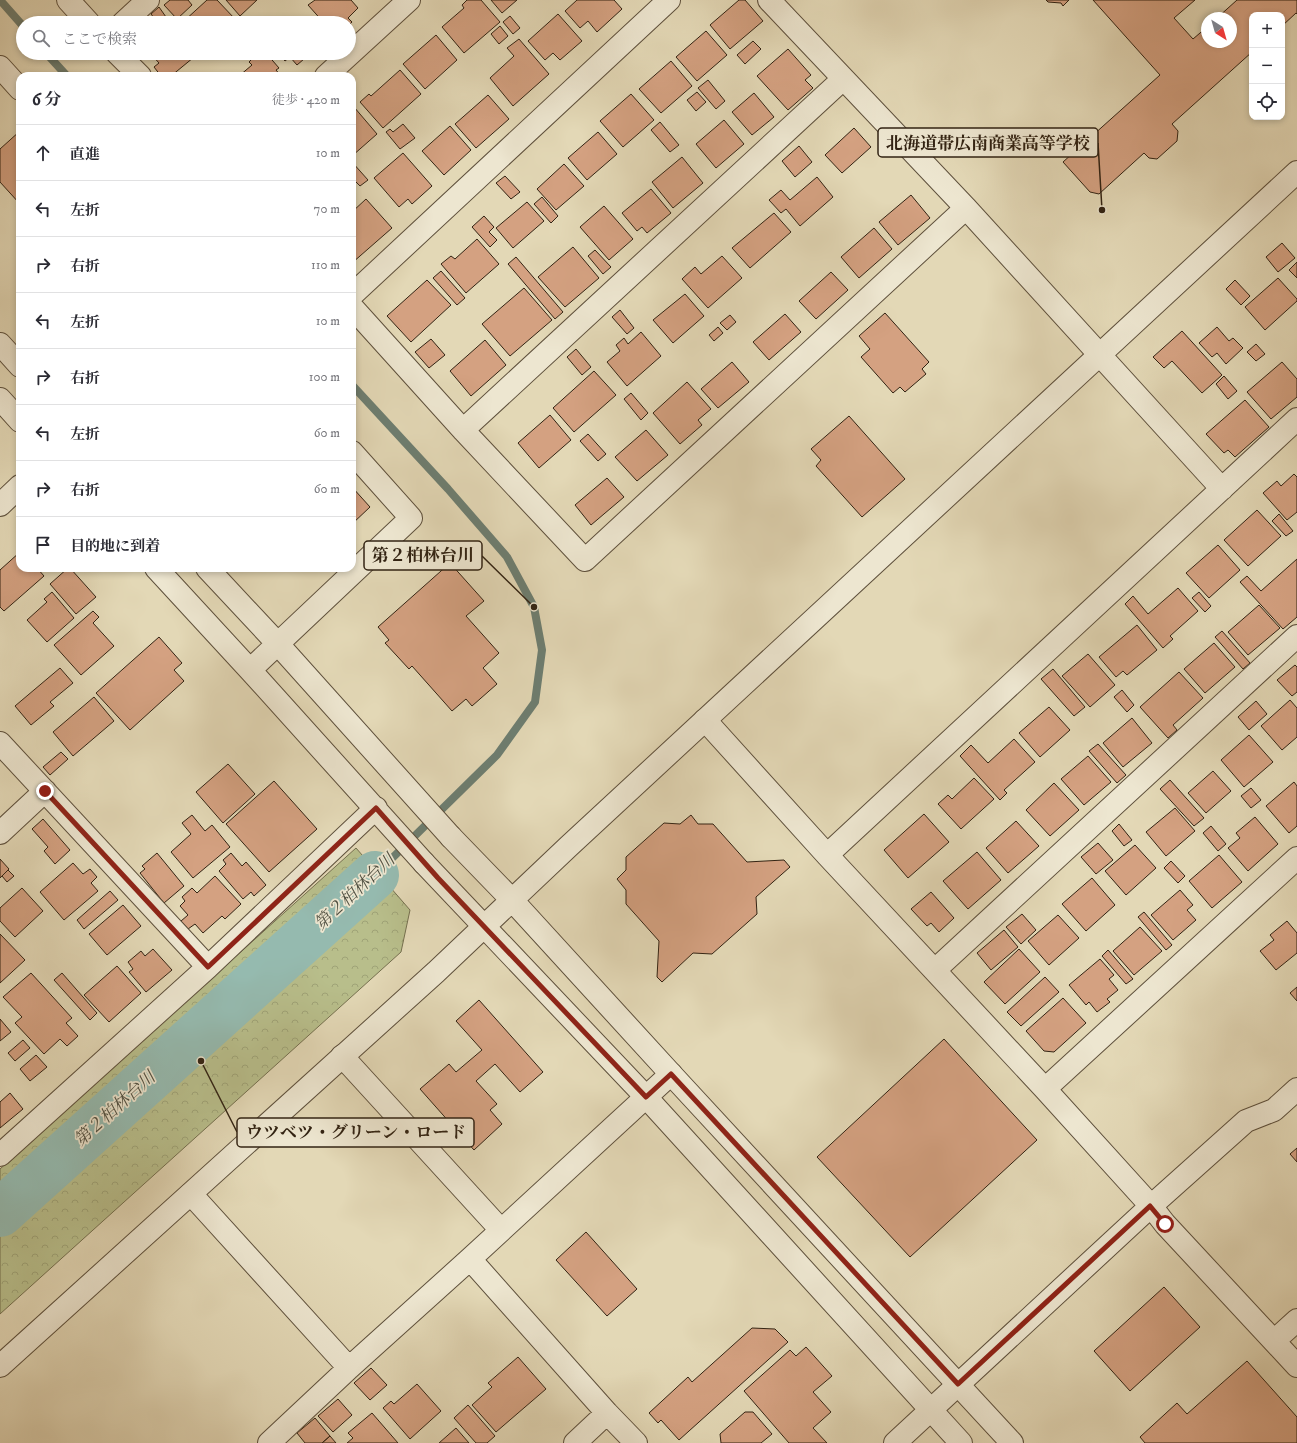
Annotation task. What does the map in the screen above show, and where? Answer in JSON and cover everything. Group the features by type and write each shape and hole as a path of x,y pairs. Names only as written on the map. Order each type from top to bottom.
{"street":[{"path":"68,0 83,16"},
{"path":"131,16 148,0"},
{"path":"356,49 409,0"},
{"path":"356,290 669,0"},
{"path":"769,0 966,208 1222,489"},
{"path":"124,60 136,72"},
{"path":"330,72 343,60"},
{"path":"0,67 16,85"},
{"path":"463,430 843,79"},
{"path":"0,1366 436,972 705,720 1297,172"},
{"path":"356,311 463,430 585,560 966,208"},
{"path":"0,344 16,362"},
{"path":"0,400 16,417"},
{"path":"827,855 1297,419"},
{"path":"356,456 412,518 356,570"},
{"path":"0,505 16,490"},
{"path":"160,572 383,816 424,863 646,1097 961,1443"},
{"path":"211,572 277,643 451,837 512,900 1012,1443"},
{"path":"250,670 354,572"},
{"path":"935,970 1297,636"},
{"path":"705,720 827,855 1045,1089 1165,1224 1297,1366"},
{"path":"0,743 208,967"},
{"path":"0,833 45,791"},
{"path":"0,1156 208,967 383,816"},
{"path":"1045,1089 1297,858"},
{"path":"342,1056 501,1230"},
{"path":"269,1443 671,1074"},
{"path":"895,1443 1150,1206 1246,1121 1274,1110 1297,1089"},
{"path":"191,1194 349,1368"},
{"path":"470,1259 636,1443"},
{"path":"1274,1341 1297,1320"},
{"path":"575,1443 607,1412"}],"green space":[{"path":"356,848 410,910 401,952 0,1314 0,1169"}],"building":[{"path":"170,0 188,0 192,5 180,16 174,16 164,5"},
{"path":"207,0 217,0 232,16 189,16"},
{"path":"226,0 257,0 240,16"},
{"path":"315,0 351,0 358,8 350,16 318,16 308,5"},
{"path":"467,0 481,0 500,22 464,53 442,27 464,8 462,5"},
{"path":"491,0 517,0 502,13"},
{"path":"577,0 614,0 622,9 597,32 588,21 580,28 565,11"},
{"path":"739,0 745,0 763,21 730,49 710,25"},
{"path":"1046,0 1069,0 1063,6 1061,3 1048,2"},
{"path":"1093,0 1195,0 1174,18 1193,39 1201,32 1201,48 1237,48 1237,12 1224,12 1237,0 1297,0 1297,14 1296,13 1285,23 1285,12 1249,12 1249,55 1172,124 1178,131 1177,141 1157,159 1149,158 1144,153 1099,194 1090,192 1063,162 1160,75"},
{"path":"159,7 165,16 153,16 151,14"},
{"path":"558,14 582,41 560,60 553,53 545,60 528,41"},
{"path":"510,16 520,28 513,34 503,22"},
{"path":"500,26 508,36 499,44 491,34"},
{"path":"706,31 727,55 697,81 676,57"},
{"path":"436,35 457,60 425,89 403,64"},
{"path":"519,39 549,74 513,106 490,78 514,56 507,48"},
{"path":"753,41 761,49 745,64 737,55"},
{"path":"788,49 811,75 805,80 813,88 788,110 757,76"},
{"path":"156,60 190,60 176,72 158,72 154,67 159,63"},
{"path":"251,60 272,60 279,68 276,70 278,72 244,72 252,65 249,62"},
{"path":"293,60 303,60 297,65"},
{"path":"671,61 692,86 661,113 639,89"},
{"path":"400,70 421,94 383,128 360,102 369,94 371,96"},
{"path":"708,80 725,101 716,109 698,88"},
{"path":"697,92 706,102 696,111 687,100"},
{"path":"754,93 774,117 752,135 732,112"},
{"path":"631,94 654,120 623,147 600,121"},
{"path":"488,95 509,119 476,148 455,124"},
{"path":"356,109 377,134 356,152"},
{"path":"724,120 744,144 716,168 696,144"},
{"path":"660,122 679,145 670,152 651,130"},
{"path":"403,124 415,138 400,149 386,132 390,129 393,132"},
{"path":"450,126 471,150 444,175 422,151"},
{"path":"854,128 871,147 842,173 825,155"},
{"path":"598,132 617,154 587,180 568,158"},
{"path":"16,135 16,200 0,182 0,149"},
{"path":"799,146 812,162 795,177 782,161"},
{"path":"403,153 432,186 412,204 408,199 399,207 374,178"},
{"path":"682,157 703,183 673,208 652,182"},
{"path":"564,164 584,186 556,210 537,189"},
{"path":"356,166 368,180 360,186 356,182"},
{"path":"505,176 520,192 511,199 496,183"},
{"path":"817,177 833,197 800,226 786,209 781,213 769,200 781,190 790,200"},
{"path":"651,189 671,213 647,233 642,227 637,231 622,213"},
{"path":"911,195 930,218 898,245 879,222"},
{"path":"542,197 558,216 551,223 534,204"},
{"path":"366,199 392,228 356,260 356,208"},
{"path":"527,202 544,221 513,248 496,228"},
{"path":"604,206 633,239 609,260 580,227"},
{"path":"774,213 791,232 750,268 732,248"},
{"path":"484,216 494,227 489,232 497,240 490,247 472,227"},
{"path":"874,228 892,249 859,278 841,257"},
{"path":"477,239 499,264 466,293 441,264 451,256 455,259"},
{"path":"1282,243 1295,258 1278,272 1266,257"},
{"path":"573,247 599,278 565,307 538,277"},
{"path":"595,250 611,267 603,274 588,256"},
{"path":"722,256 742,278 708,308 682,279 695,267 701,274"},
{"path":"516,257 563,312 555,319 508,264"},
{"path":"1297,262 1297,278 1289,270"},
{"path":"441,271 465,298 457,305 433,278"},
{"path":"831,272 848,290 816,319 799,301"},
{"path":"1278,278 1297,299 1297,301 1265,330 1245,307"},
{"path":"427,280 451,305 411,342 387,316"},
{"path":"1235,280 1250,296 1241,305 1226,289"},
{"path":"524,288 552,320 510,356 482,324"},
{"path":"685,294 704,316 673,343 653,320"},
{"path":"620,310 634,328 627,334 612,317"},
{"path":"885,313 929,362 922,369 926,374 905,392 900,387 893,393 861,357 870,349 859,336"},
{"path":"785,314 801,332 769,360 753,342"},
{"path":"730,315 736,322 727,330 720,323"},
{"path":"718,327 723,333 714,341 709,335"},
{"path":"1217,327 1229,341 1233,338 1243,348 1226,364 1217,353 1212,357 1199,343"},
{"path":"1182,331 1222,375 1202,393 1172,361 1164,368 1153,357"},
{"path":"641,332 661,356 627,386 607,362 620,351 616,345 624,338 628,344"},
{"path":"431,339 445,355 429,368 415,352"},
{"path":"485,340 506,365 471,396 450,371"},
{"path":"1256,344 1265,354 1256,361 1247,352"},
{"path":"576,349 591,367 582,375 567,357"},
{"path":"732,362 749,382 718,408 701,389"},
{"path":"1282,362 1297,379 1297,397 1271,419 1247,392"},
{"path":"594,371 616,395 574,432 553,408"},
{"path":"1224,376 1237,391 1228,399 1216,384"},
{"path":"687,382 711,409 698,420 702,425 680,444 653,413"},
{"path":"631,393 648,413 641,420 624,399"},
{"path":"1245,400 1269,427 1235,457 1228,450 1224,453 1206,434"},
{"path":"550,415 571,440 539,468 518,443"},
{"path":"849,416 905,479 862,517 816,466 821,460 811,449"},
{"path":"646,430 668,455 637,481 615,457"},
{"path":"588,434 606,454 598,461 580,441"},
{"path":"1294,474 1297,477 1297,512 1287,520 1263,493 1277,481 1281,486"},
{"path":"607,478 624,497 591,525 575,505"},
{"path":"356,491 370,507 356,520"},
{"path":"1257,510 1281,536 1248,566 1224,540"},
{"path":"1279,514 1293,531 1286,536 1272,521"},
{"path":"1218,545 1240,570 1209,598 1186,573"},
{"path":"16,556 16,572 40,572 44,576 4,611 0,607 0,570"},
{"path":"1297,559 1297,617 1283,629 1240,582 1247,576 1261,591"},
{"path":"450,563 484,601 466,616 499,653 483,668 497,684 472,706 466,699 452,711 412,666 409,669 385,643 389,640 378,627"},
{"path":"64,572 74,572 96,597 76,614 50,584"},
{"path":"1178,588 1198,611 1170,636 1173,639 1163,648 1125,604 1133,596 1148,614"},
{"path":"52,592 74,618 47,642 27,620 47,602 44,599"},
{"path":"1199,592 1211,606 1205,612 1192,598"},
{"path":"1259,605 1280,628 1248,655 1228,632"},
{"path":"93,611 99,617 93,623 114,646 81,675 54,645"},
{"path":"1137,625 1157,650 1127,675 1123,671 1116,677 1099,657"},
{"path":"1222,631 1250,663 1243,669 1215,637"},
{"path":"159,637 182,663 174,670 184,681 130,730 96,693"},
{"path":"1214,643 1235,667 1205,693 1184,669"},
{"path":"1088,654 1115,685 1090,707 1062,676"},
{"path":"1295,665 1297,667 1297,692 1292,696 1277,680"},
{"path":"60,668 73,683 50,702 54,706 31,725 15,706"},
{"path":"1053,669 1085,707 1074,716 1041,679"},
{"path":"1179,672 1203,698 1173,725 1177,730 1168,738 1140,707"},
{"path":"1122,690 1134,705 1127,712 1114,697"},
{"path":"94,697 114,721 73,756 53,732"},
{"path":"1290,700 1297,708 1297,737 1282,750 1261,726"},
{"path":"1256,701 1267,714 1249,730 1238,717"},
{"path":"1049,707 1070,730 1040,757 1019,733"},
{"path":"1132,718 1152,743 1123,767 1103,743"},
{"path":"1249,735 1273,762 1244,787 1221,760"},
{"path":"1014,739 1035,762 1004,790 1007,793 1000,800 960,756 971,745 988,763"},
{"path":"1098,744 1126,775 1117,783 1089,751"},
{"path":"61,752 68,759 50,775 43,767"},
{"path":"1088,756 1111,782 1084,805 1061,779"},
{"path":"228,764 255,794 223,823 196,792"},
{"path":"1213,771 1231,791 1206,813 1188,793"},
{"path":"974,778 994,799 961,829 938,804 948,795 952,799"},
{"path":"1170,780 1204,818 1194,826 1160,789"},
{"path":"274,781 317,829 269,872 226,824"},
{"path":"1294,782 1297,786 1297,826 1289,833 1266,806"},
{"path":"1054,783 1079,810 1050,836 1026,810"},
{"path":"1251,788 1261,800 1251,808 1241,796"},
{"path":"1175,808 1195,831 1166,856 1146,832"},
{"path":"924,814 949,842 908,878 884,850"},
{"path":"192,815 205,831 212,825 230,847 193,878 171,852 191,834 182,823"},
{"path":"691,815 698,824 713,824 747,862 784,860 790,867 756,897 757,914 712,954 693,953 662,982 657,977 659,941 626,904 626,890 617,879 626,870 626,857 664,823 680,824"},
{"path":"1255,817 1278,844 1248,871 1228,848 1240,838 1236,833"},
{"path":"43,819 70,850 55,864 44,851 48,847 32,829"},
{"path":"1016,821 1039,846 1008,873 986,848"},
{"path":"1119,824 1132,840 1124,846 1112,831"},
{"path":"1211,826 1226,844 1218,851 1203,833"},
{"path":"1098,843 1113,860 1096,874 1081,857"},
{"path":"1135,845 1156,868 1126,895 1105,871"},
{"path":"977,852 1001,880 968,909 943,881"},
{"path":"157,853 184,886 164,903 140,873 145,869 142,866"},
{"path":"231,853 242,866 246,862 266,885 254,896 251,892 243,899 219,871 226,864 223,860"},
{"path":"1219,855 1242,882 1212,908 1189,881"},
{"path":"0,859 9,869 0,878"},
{"path":"1171,861 1185,876 1178,883 1164,868"},
{"path":"73,863 83,874 90,869 97,877 91,883 98,891 64,920 40,892"},
{"path":"8,870 14,876 7,882 2,876"},
{"path":"215,876 241,904 225,919 222,916 203,933 195,924 188,929 181,921 188,915 180,906 185,901 182,897 192,888 197,893"},
{"path":"1092,878 1115,905 1086,931 1062,904"},
{"path":"22,888 43,911 15,937 0,921 0,908"},
{"path":"1180,890 1193,905 1187,910 1196,920 1173,940 1151,915"},
{"path":"110,891 118,900 84,929 77,920"},
{"path":"931,892 954,918 939,932 931,923 927,926 911,909"},
{"path":"123,905 141,926 107,955 89,934"},
{"path":"1144,912 1172,945 1166,950 1138,917"},
{"path":"1022,914 1036,930 1021,944 1006,927"},
{"path":"1058,915 1079,938 1049,965 1028,941"},
{"path":"1287,921 1297,933 1297,953 1276,970 1260,951 1274,940 1270,935"},
{"path":"1140,927 1162,951 1134,975 1113,951"},
{"path":"1004,930 1018,947 991,970 977,953"},
{"path":"0,934 25,960 0,983"},
{"path":"153,949 172,970 146,992 129,972 133,969 128,962 141,951 145,956"},
{"path":"1019,949 1040,972 1005,1004 984,982"},
{"path":"1108,950 1133,979 1126,984 1102,956"},
{"path":"1100,959 1114,975 1109,979 1118,990 1107,999 1110,1002 1097,1012 1089,1002 1086,1005 1069,985"},
{"path":"117,966 141,993 109,1022 84,995"},
{"path":"31,973 72,1018 66,1023 78,1036 67,1046 60,1039 44,1054 15,1023 22,1017 3,997"},
{"path":"62,973 97,1013 90,1020 54,980"},
{"path":"1045,977 1059,992 1021,1026 1007,1012"},
{"path":"1297,987 1297,1001 1290,993"},
{"path":"1063,998 1086,1023 1054,1052 1044,1051 1026,1031"},
{"path":"479,1000 543,1072 520,1092 495,1064 476,1081 497,1104 490,1110 502,1124 474,1150 420,1089 449,1064 456,1072 482,1050 456,1021"},
{"path":"0,1019 11,1032 0,1041"},
{"path":"944,1039 1037,1140 910,1257 817,1157"},
{"path":"23,1040 30,1048 15,1061 8,1053"},
{"path":"36,1055 47,1067 30,1081 20,1069"},
{"path":"10,1093 23,1109 0,1128 0,1102"},
{"path":"1297,1148 1297,1162 1290,1154"},
{"path":"586,1232 637,1289 607,1316 556,1260"},
{"path":"1164,1287 1200,1327 1130,1391 1094,1351"},
{"path":"752,1328 775,1329 788,1342 679,1440 661,1420 658,1423 649,1413 688,1377 692,1382"},
{"path":"806,1347 832,1376 813,1392 831,1412 813,1428 827,1443 789,1443 744,1391 790,1350 796,1356"},
{"path":"518,1357 546,1389 496,1432 472,1405 492,1387 488,1383"},
{"path":"1247,1361 1297,1417 1297,1443 1145,1443 1140,1437 1177,1403 1187,1414"},
{"path":"371,1368 387,1385 370,1400 354,1383"},
{"path":"417,1384 441,1411 410,1439 383,1408 391,1401 394,1404"},
{"path":"338,1399 352,1415 333,1432 318,1416"},
{"path":"468,1405 495,1436 487,1443 476,1443 454,1418"},
{"path":"745,1412 753,1412 772,1434 761,1443 721,1443 720,1434"},
{"path":"372,1413 398,1443 347,1443 353,1438 348,1433"},
{"path":"315,1418 330,1436 322,1443 305,1443 297,1433"},
{"path":"456,1428 469,1443 439,1443"},
{"path":"330,1436 336,1443 322,1443"}],"waterway":[{"name":"第２柏林台川","path":"0,0 16,18"},
{"name":"第２柏林台川","path":"52,60 63,72"},
{"name":"第２柏林台川","path":"356,389 448,489 507,557 534,607 542,650 535,702 497,755 375,875"},
{"name":"第２柏林台川","path":"0,1213 375,875"}],"place":[{"name":"北海道帯広南商業高等学校","path":"1102,210"},
{"name":"第２柏林台川","path":"534,607"},
{"name":"ウツベツ・グリーン・ロード","path":"201,1061"}],"route":[{"path":"45,791 208,967 376,808 438,878 646,1097 671,1074 958,1384 1150,1206 1165,1224"}]}
